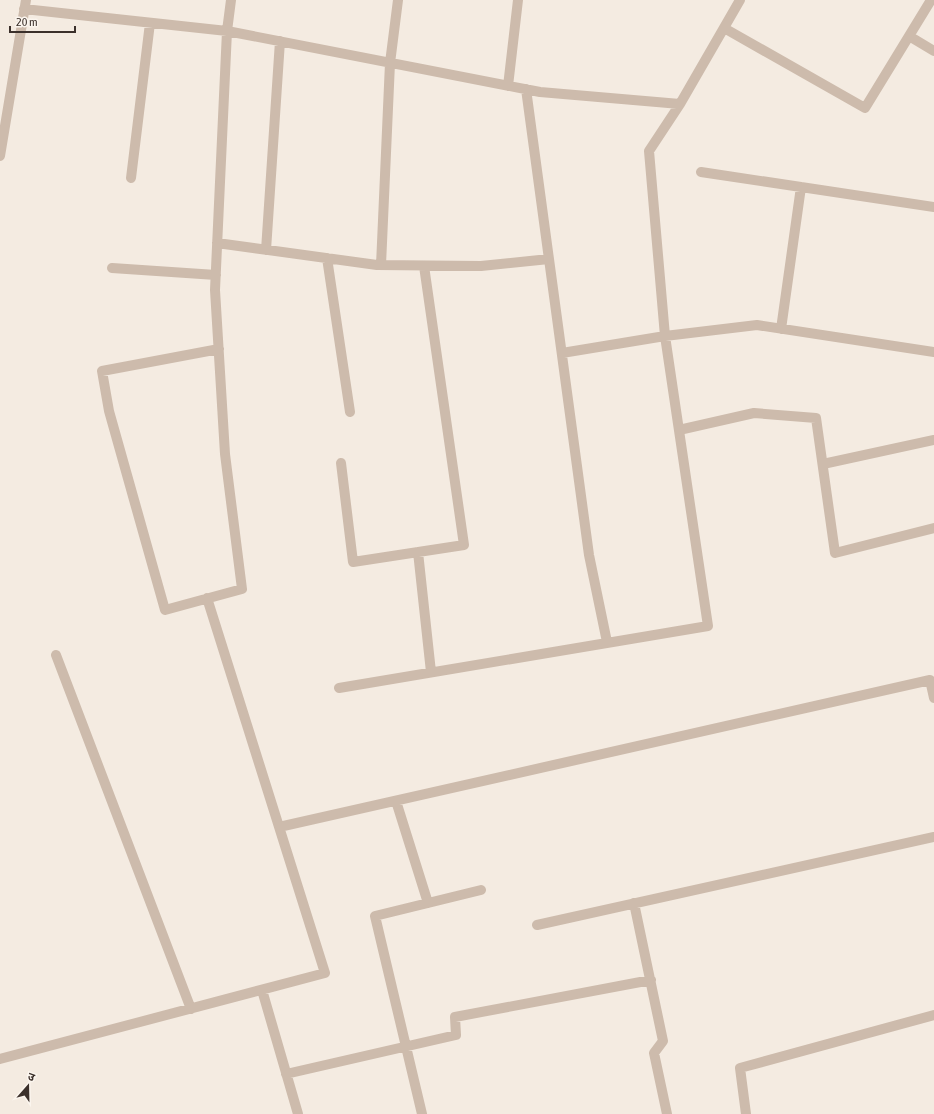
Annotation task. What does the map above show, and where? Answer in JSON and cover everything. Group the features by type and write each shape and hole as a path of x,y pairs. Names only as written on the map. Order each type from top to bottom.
{"street":[{"path":"219,349 102,371 109,411 165,610 242,589 225,454 216,275 227,31 231,0"},
{"path":"381,265 390,63 398,0"},
{"path":"508,86 518,0"},
{"path":"339,688 708,626 665,336 649,151 680,104 740,0"},
{"path":"724,28 865,108 931,0"},
{"path":"0,156 25,5 150,23 227,31 540,92 680,104"},
{"path":"131,178 150,23"},
{"path":"908,36 934,51"},
{"path":"266,250 280,41"},
{"path":"526,89 589,555 607,642"},
{"path":"701,172 934,207"},
{"path":"781,329 801,187"},
{"path":"217,243 381,265 482,266 549,259"},
{"path":"327,258 350,412"},
{"path":"341,462 353,562 464,545 424,266"},
{"path":"112,268 216,275"},
{"path":"562,353 665,336 757,325 934,352"},
{"path":"679,430 754,413 816,418 835,552 934,528"},
{"path":"823,464 934,440"},
{"path":"418,552 431,672"},
{"path":"0,1059 325,973 207,598"},
{"path":"56,655 191,1009"},
{"path":"279,827 930,680 934,698"},
{"path":"396,801 428,903"},
{"path":"538,925 934,837"},
{"path":"422,1114 375,916 482,890"},
{"path":"634,903 663,1041 654,1053 667,1114"},
{"path":"286,1074 456,1035 455,1017 651,980"},
{"path":"262,990 298,1114"},
{"path":"746,1114 740,1068 934,1015"}]}
